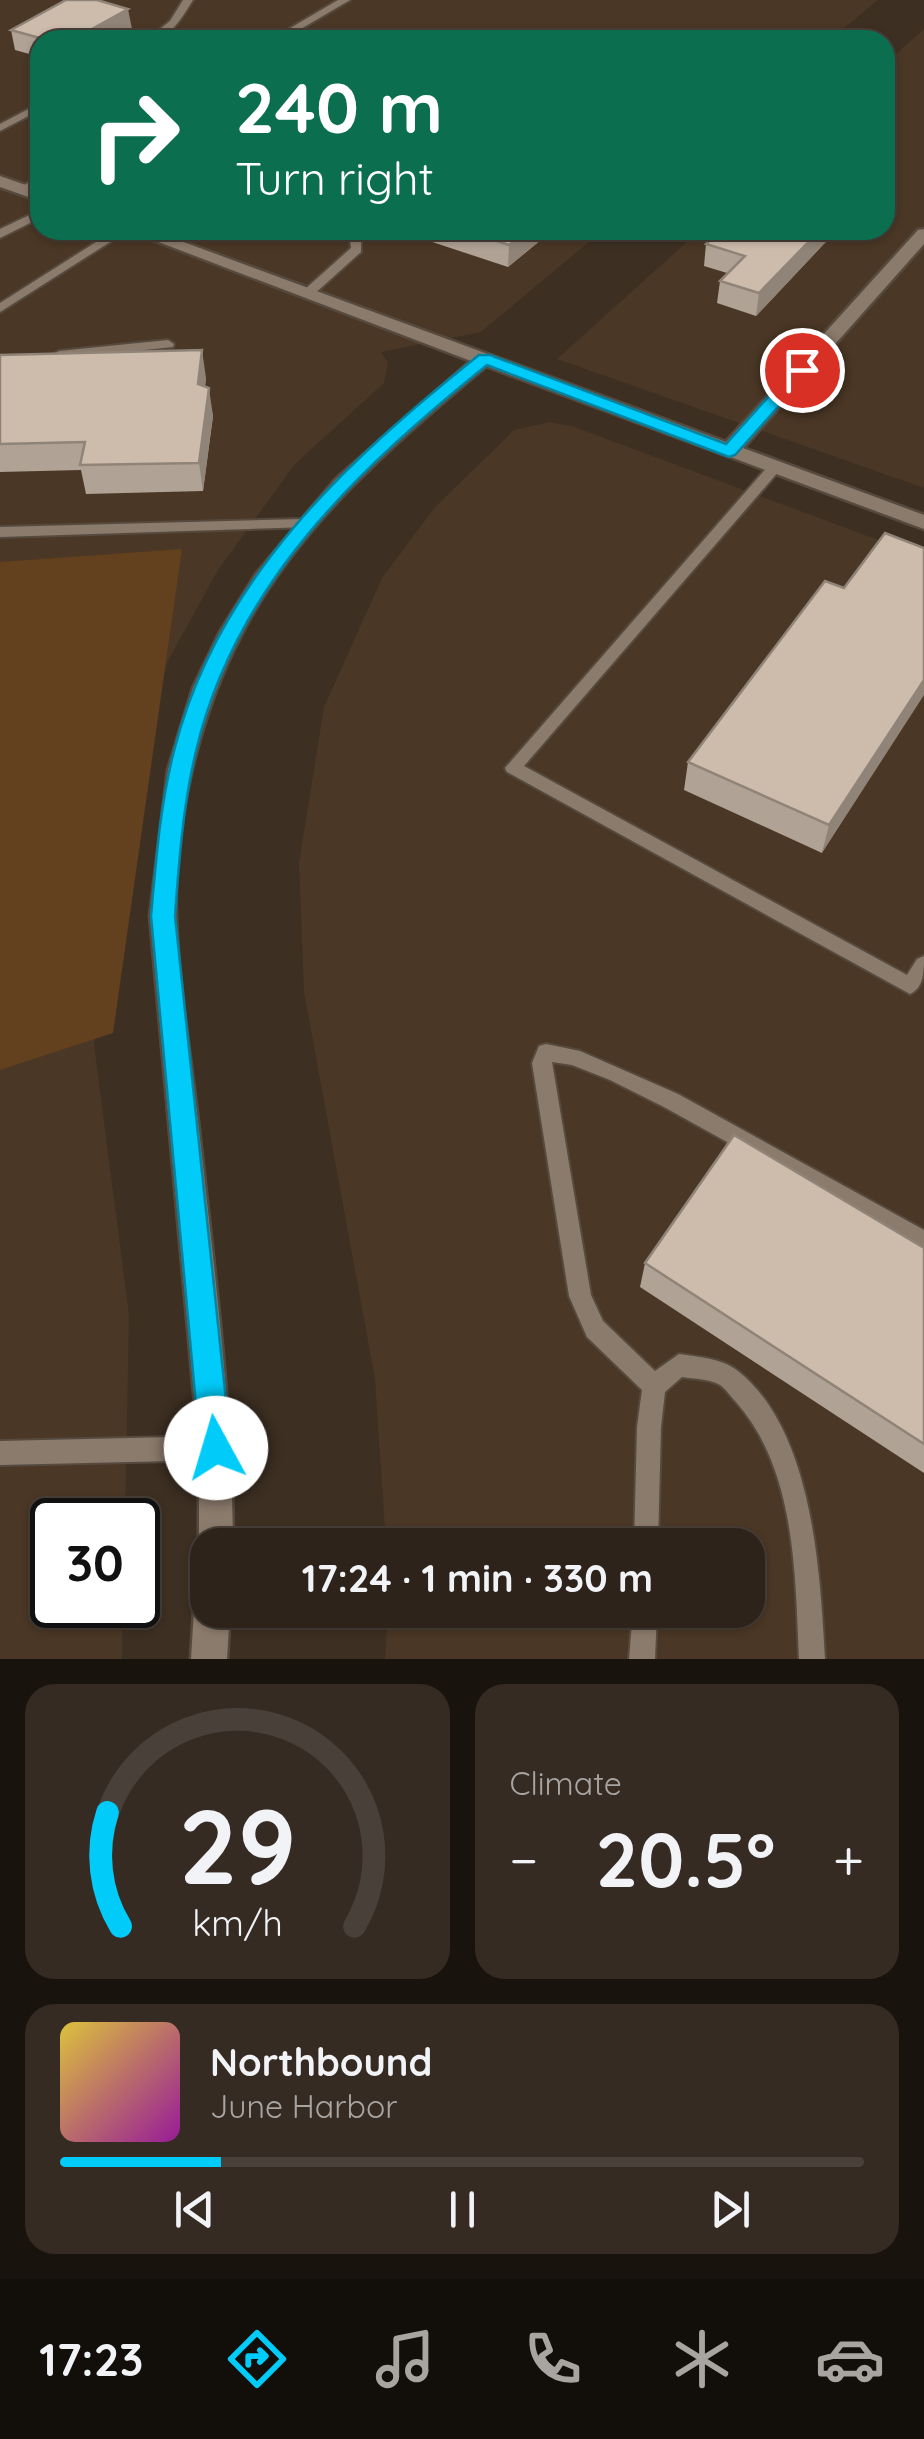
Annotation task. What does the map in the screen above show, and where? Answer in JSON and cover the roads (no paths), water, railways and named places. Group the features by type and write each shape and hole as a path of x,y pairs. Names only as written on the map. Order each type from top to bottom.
{"street":[{"path":"0,181 30,192"},
{"path":"729,451 924,234"},
{"path":"163,240 924,522"},
{"path":"216,1528 216,1448 163,916 170,832 185,751 206,681 229,630 302,524 402,425 484,359"},
{"path":"208,1659 211,1628"}],"lane":[{"path":"165,30 188,0"},
{"path":"292,30 345,0"},
{"path":"0,128 30,112"},
{"path":"23,189 30,185"},
{"path":"0,234 30,218"},
{"path":"0,308 107,240"},
{"path":"308,293 357,249 356,240"},
{"path":"52,356 168,344"},
{"path":"774,468 514,768 910,986 924,964"},
{"path":"0,532 302,524"},
{"path":"654,1386 595,1329 580,1296 542,1063 546,1052 561,1050 618,1076 924,1241"},
{"path":"646,1528 648,1426 654,1386 679,1365 728,1376 781,1447 807,1579 812,1659"},
{"path":"0,1452 216,1448"},
{"path":"642,1659 644,1628"}]}
